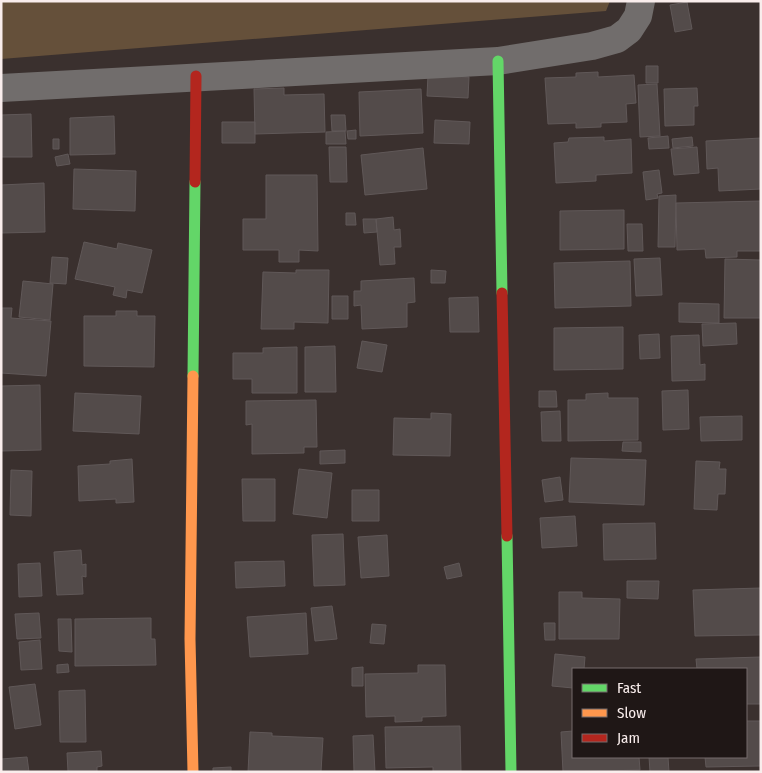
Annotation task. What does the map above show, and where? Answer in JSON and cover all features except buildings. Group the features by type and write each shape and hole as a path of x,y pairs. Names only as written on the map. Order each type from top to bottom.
{"street":[{"path":"1,88 498,61 592,46 617,39 629,30 638,16 641,1"},
{"path":"498,61 511,772"},
{"path":"193,772 190,582 196,76"}],"shaded area":[{"path":"1,1 610,1 606,11 1,59"}],"traffic: fast":[{"path":"498,61 502,293"},
{"path":"193,376 195,182"},
{"path":"507,536 511,772"}],"traffic: slow":[{"path":"193,376 190,639 193,772"}],"traffic: jam":[{"path":"195,182 196,76"},
{"path":"502,293 507,536"}]}
